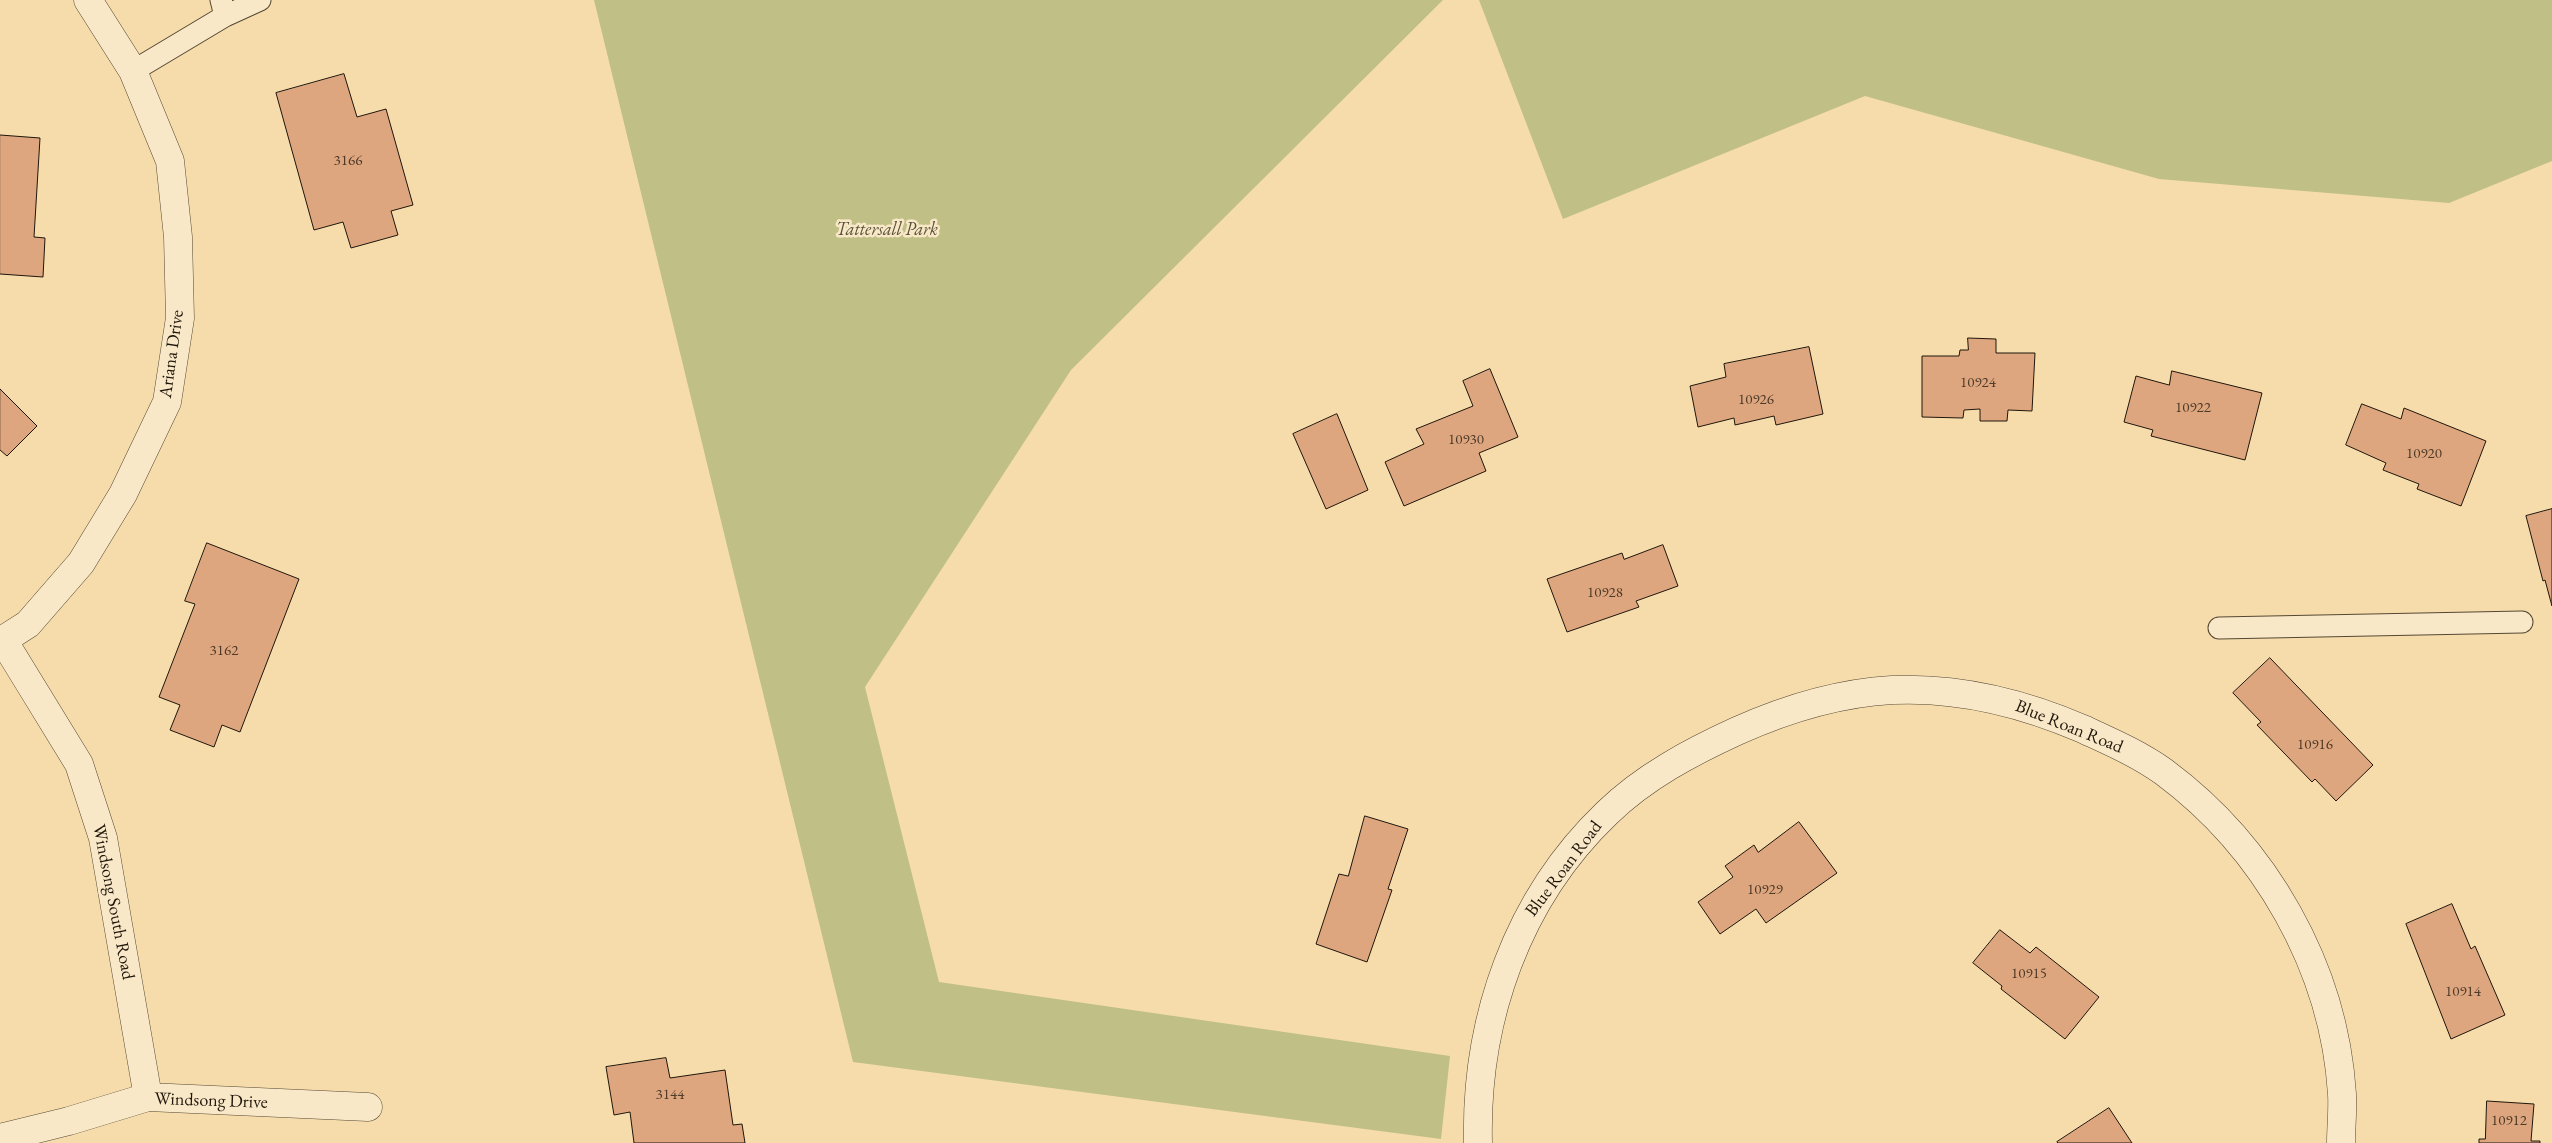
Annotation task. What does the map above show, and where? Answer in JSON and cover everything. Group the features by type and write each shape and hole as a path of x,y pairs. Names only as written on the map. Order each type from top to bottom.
{"street":[{"name":"Ariana Drive","path":"2,641 28,624 81,563 123,494 167,402 180,318 178,237 170,161 133,70 88,0"},
{"name":"Windsong South Road","path":"2,641 79,764 103,838 148,1097"},
{"name":"Blue Roan Road","path":"1478,1143 1480,1070 1495,1000 1519,932 1537,900 1581,840 1608,812 1636,788 1703,746 1774,715 1813,703 1852,694 1892,690 1974,695 2056,718 2139,756 2164,772 2212,812 2261,869 2290,915 2314,966 2334,1037 2342,1094 2341,1143"},
{"name":"Windsong Drive","path":"0,1138 69,1121 148,1097 368,1108"}],"lane":[{"path":"133,70 223,8 260,0"},
{"path":"2219,628 2522,622"}],"green space":[{"name":"Tattersall Park","path":"594,0 1443,0 1071,370 865,687 939,982 1450,1056 1441,1139 853,1062"},
{"path":"1479,0 2552,0 2552,161 2449,203 2159,179 1865,96 1563,219"}],"building":[{"path":"344,74 357,117 386,109 413,205 391,211 398,235 351,248 343,222 314,230 276,93"},
{"path":"0,135 40,138 34,237 45,238 43,277 0,274"},
{"path":"1968,338 1996,339 1996,353 2035,353 2032,411 2008,410 2007,421 1980,421 1980,409 1964,410 1963,418 1922,417 1922,356 1959,356 1960,350 1968,350"},
{"path":"1809,347 1823,414 1776,425 1774,416 1735,425 1734,418 1698,427 1690,386 1726,377 1724,364"},
{"path":"1490,369 1518,437 1479,453 1486,471 1404,506 1385,462 1424,444 1416,429 1473,406 1463,381"},
{"path":"2172,371 2262,393 2245,460 2151,436 2153,430 2124,422 2136,376 2169,385"},
{"path":"0,389 37,426 7,456 0,450"},
{"path":"2362,404 2401,419 2404,408 2486,441 2461,506 2417,489 2419,484 2383,470 2386,463 2346,445"},
{"path":"1337,414 1368,490 1326,509 1293,434"},
{"path":"2552,509 2552,606 2545,580 2543,581 2526,516"},
{"path":"207,543 299,579 240,732 222,725 214,747 170,730 180,705 159,697 195,604 185,601"},
{"path":"1663,545 1678,586 1636,601 1639,607 1567,632 1547,579 1622,553 1624,559"},
{"path":"2270,658 2373,765 2336,801 2315,779 2312,782 2257,725 2261,722 2233,693"},
{"path":"1365,816 1408,829 1388,889 1392,890 1367,962 1316,944 1339,874 1348,876"},
{"path":"1799,822 1837,873 1766,923 1756,909 1720,934 1698,902 1733,877 1725,866 1754,845 1758,852"},
{"path":"2452,904 2471,949 2475,946 2505,1015 2451,1039 2406,924"},
{"path":"2000,930 2030,953 2036,947 2099,997 2065,1039 2001,989 2002,986 1973,963"},
{"path":"666,1058 670,1078 725,1070 733,1125 742,1124 745,1143 634,1143 630,1112 614,1115 606,1067"},
{"path":"2487,1101 2534,1104 2531,1141 2540,1141 2540,1143 2479,1143 2479,1139 2485,1139"},
{"path":"2109,1108 2132,1143 2057,1142"}]}
